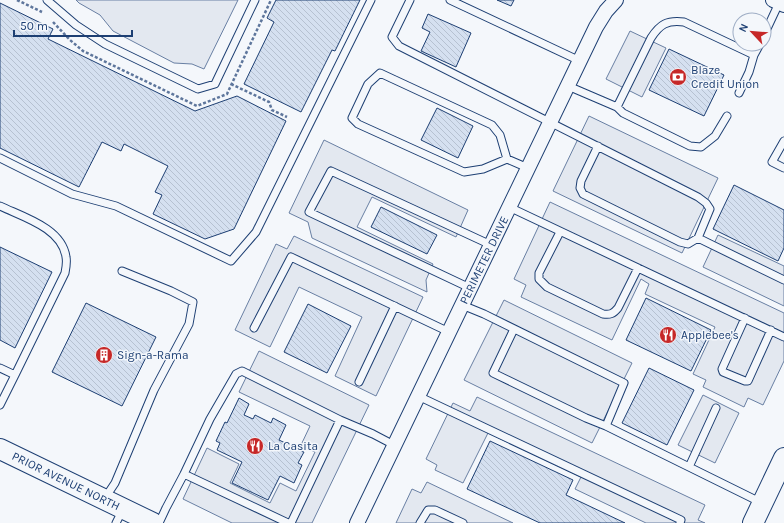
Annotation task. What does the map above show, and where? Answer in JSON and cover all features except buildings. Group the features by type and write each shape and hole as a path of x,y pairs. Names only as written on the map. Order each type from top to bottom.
{"street":[{"name":"PERIMETER DRIVE","path":"357,523 596,27 606,11 616,0"},
{"name":"PRIOR AVENUE NORTH","path":"0,450 104,499 120,516 153,523"},
{"path":"753,523 784,458"}],"lane":[{"path":"47,0 76,24 105,44 198,89 215,84 255,0"},
{"path":"0,158 72,194 116,206 231,261 256,232 371,0"},
{"path":"410,0 392,37 399,46 698,196 710,209 698,238 688,244 680,242 583,194 580,188 581,182 598,146"},
{"path":"450,0 580,61"},
{"path":"772,18 779,3"},
{"path":"617,107 655,31 668,22 674,20 684,22 754,55"},
{"path":"739,93 750,72 756,52"},
{"path":"507,159 500,135 492,125 380,73 368,84 352,118 358,124 464,172 483,169 507,159 528,168"},
{"path":"568,86 617,107 623,113 690,146 701,147 715,136 727,116"},
{"path":"784,140 772,162 784,168"},
{"path":"470,288 309,212 331,172 491,245"},
{"path":"0,206 54,233 61,244 66,257 65,273 0,405"},
{"path":"509,208 784,337"},
{"path":"560,232 539,273 539,278 547,287 603,314 608,315 614,313 618,308 638,268"},
{"path":"698,238 784,280"},
{"path":"254,328 291,257 449,332"},
{"path":"104,499 115,483 154,390 189,324 193,302 171,291 122,271"},
{"path":"462,305 624,383 606,426"},
{"path":"359,382 395,306"},
{"path":"745,318 722,369 723,372 748,381 770,330"},
{"path":"514,329 493,373 586,418 606,426 762,503"},
{"path":"0,368 15,375"},
{"path":"159,523 210,419 236,374 242,372 394,445"},
{"path":"418,396 681,520 680,523"},
{"path":"689,467 716,408"},
{"path":"184,474 289,523 340,420"},
{"path":"420,523 428,510 435,510 463,523"}],"path":[{"path":"231,84 269,102 272,110 287,117"}],"shaded area":[{"path":"76,0 238,0 204,69 192,64 174,63 113,31 100,15"},
{"path":"630,31 666,48 642,97 606,79"},
{"path":"589,116 718,178 682,253 553,191"},
{"path":"324,140 468,210 456,237 372,197 357,227 433,264 426,280 427,292 312,238 308,222 289,213"},
{"path":"550,202 784,313 784,361 763,405 748,398 744,407 703,387 706,380 693,374 715,327 645,294 649,284 641,279 612,340 521,297 526,285 514,279"},
{"path":"718,235 784,266 784,306 703,267"},
{"path":"294,236 423,297 376,396 335,376 362,317 299,287 270,347 235,330 276,244 287,249"},
{"path":"504,300 632,363 592,443 464,380"},
{"path":"259,351 369,405 312,523 232,523 183,499 207,448 239,464 230,483 270,503 280,483 296,491 315,452 301,445 310,426 239,392"},
{"path":"703,395 739,413 715,463 678,445"},
{"path":"477,397 705,505 698,520 705,523 646,523 575,489 581,477 488,433 463,483 435,470 437,465 426,459 453,403 470,411"},
{"path":"427,482 513,523 396,523 412,489 421,493"}],"place":[{"name":"Blaze Credit Union","path":"678,77"},
{"name":"Applebee's","path":"668,335"},
{"name":"Sign-a-Rama","path":"104,355"},
{"name":"La Casita","path":"255,446"}]}
